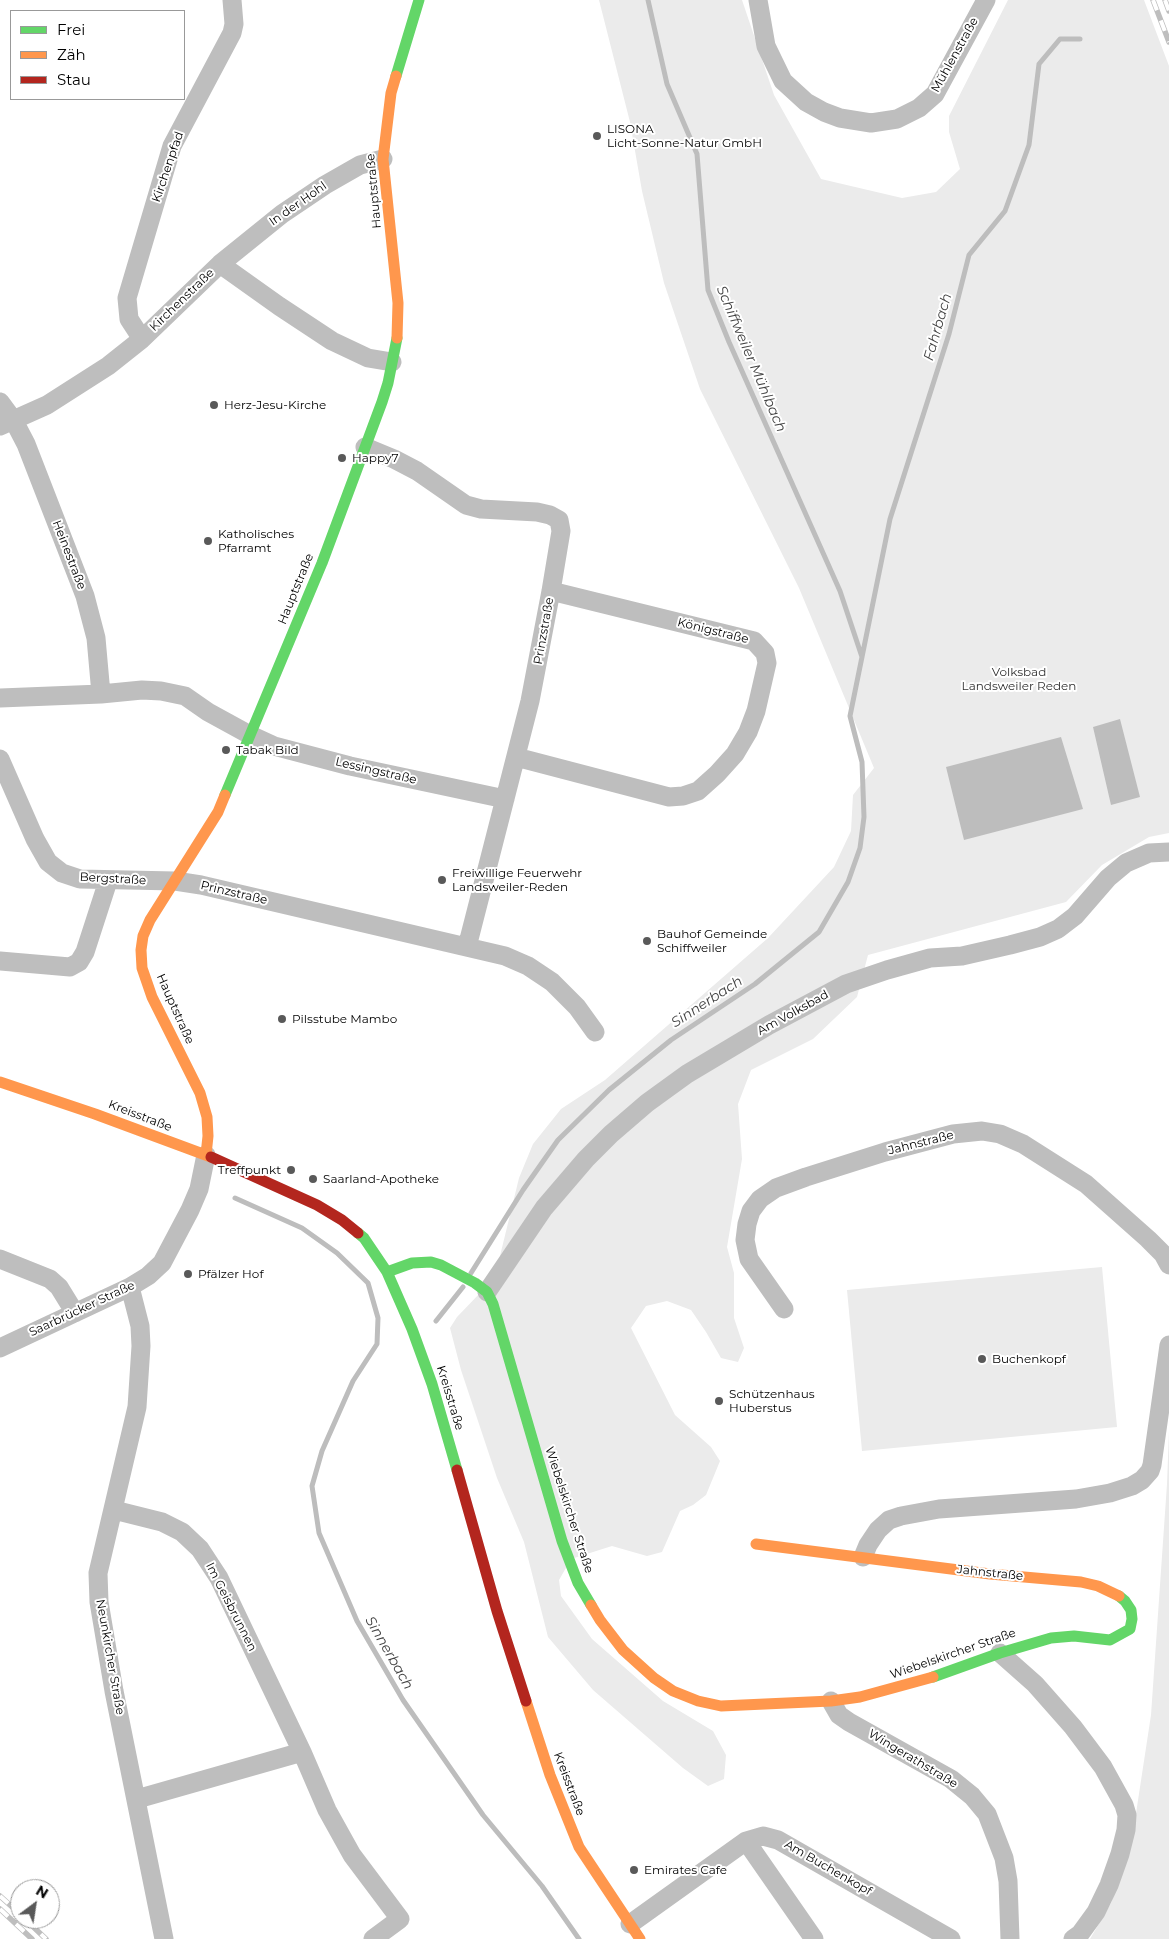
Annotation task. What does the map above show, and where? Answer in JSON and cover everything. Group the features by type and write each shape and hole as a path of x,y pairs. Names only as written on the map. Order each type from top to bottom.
{"street":[{"name":"Kirchenpfad","path":"142,339 129,319 127,298 172,146 232,34 234,24 232,0"},
{"name":"Hauptstraße","path":"206,1155 207,1118 200,1094 152,997 142,968 142,936 150,920 218,812 322,563 382,402 397,336 398,303 383,159 390,93 404,42 419,0"},
{"name":"Mühlenstraße","path":"758,0 766,46 783,81 806,102 824,112 840,118 871,123 897,120 919,108 934,94 986,0"},
{"name":"In der Hohl","path":"220,264 282,214 325,185 360,165 383,159"},
{"name":"Kirchenstraße","path":"7,424 46,405 101,371 142,339 220,264 332,341 368,358 392,362"},
{"name":"Heinestraße","path":"0,402 7,424 26,444 85,596 96,638 101,694"},
{"name":"Prinzstraße","path":"366,448 417,471 466,505 481,509 537,512 560,520 551,591 530,701 467,947"},
{"name":"Königstraße","path":"516,757 668,797 683,796 698,791 735,754 748,732 756,711 767,663 765,653 754,641 551,591"},
{"path":"0,698 101,694 142,690 162,691 185,696 208,712 250,735"},
{"name":"Lessingstraße","path":"250,735 274,746 350,766 505,799"},
{"name":"Bergstraße","path":"0,759 8,798 48,862 62,873 80,879 108,881 175,881"},
{"name":"Am Volksbad","path":"481,1288 586,1158 639,1109 687,1074 769,1025 846,984 930,958 962,956 1040,937 1058,929 1075,916 1108,878 1126,863 1149,853 1169,852"},
{"path":"0,961 70,968 79,962 85,952 108,881"},
{"name":"Prinzstraße","path":"175,881 202,885 505,956 528,966 552,982 577,1007 595,1032"},
{"name":"Kreisstraße","path":"0,1082 95,1114 206,1155 294,1194 342,1220 364,1238 387,1272 412,1329 432,1384 497,1611 550,1775 579,1846 635,1931"},
{"name":"Jahnstraße","path":"784,1309 767,1288 749,1259 745,1240 747,1224 752,1211 760,1199 776,1188 806,1177 885,1152 963,1133 982,1131 1000,1134 1031,1149 1086,1184 1148,1238 1169,1265"},
{"name":"Saarbrücker Straße","path":"0,1348 130,1287 148,1276 162,1263 175,1242 199,1189 206,1155"},
{"path":"0,1259 50,1279 59,1287 75,1313"},
{"path":"387,1272 412,1262 436,1263 481,1288"},
{"name":"Neunkircher Straße","path":"130,1287 140,1326 141,1346 137,1407 98,1574 99,1602 114,1691 164,1939"},
{"name":"Wiebelskircher Straße","path":"481,1288 493,1304 562,1541 578,1583 600,1620 623,1650 654,1678 674,1691 698,1701 721,1706 831,1701 897,1688 1050,1638 1074,1636 1110,1640 1130,1629 1132,1619 1131,1610 1116,1593"},
{"path":"863,1557 878,1530 889,1520 901,1516 939,1509 1076,1499 1110,1493 1132,1486 1142,1480 1150,1471 1152,1465 1169,1345"},
{"name":"Im Geisbrunnen","path":"114,1510 162,1522 182,1532 200,1549 219,1578 302,1752 327,1810 352,1855 400,1919 373,1939"},
{"name":"Jahnstraße","path":"756,1544 990,1574 1081,1582 1116,1593"},
{"path":"1000,1653 1035,1684 1073,1727 1102,1767 1124,1804 1127,1815 1126,1830 1120,1854 1109,1885 1096,1912 1080,1934 1073,1939"},
{"name":"Wingerathstraße","path":"831,1701 838,1714 849,1722 951,1779 972,1796 986,1814 1004,1858 1008,1881 1010,1939"},
{"path":"137,1800 302,1752"},
{"name":"Am Buchenkopf","path":"635,1931 746,1841 763,1836 778,1840 951,1939"},
{"path":"746,1841 814,1939"}],"green space":[{"name":"Volksbad Landsweiler Reden","path":"599,0 742,0 774,95 821,179 902,198 936,192 960,169 949,132 949,116 1008,0 1144,0 1169,66 1169,833 1149,837 1102,865 1066,902 868,955 857,997 813,1039 751,1070 738,1104 742,1159 727,1247 734,1273 734,1318 744,1348 738,1362 721,1358 691,1310 667,1301 646,1306 631,1328 675,1415 711,1447 720,1461 706,1495 693,1505 680,1511 662,1552 647,1556 612,1546 571,1559 559,1580 561,1596 592,1639 663,1701 713,1731 726,1755 724,1779 708,1786 683,1768 593,1690 548,1637 524,1542 497,1478 461,1370 450,1328 457,1317 481,1292 499,1260 519,1178 533,1144 561,1109 605,1080 768,938 834,867 851,831 853,795 874,768 799,588 700,389 664,283 642,191 630,122"},
{"name":"Buchenkopf","path":"1102,1267 1117,1427 862,1451 847,1290"},
{"path":"1169,1431 1169,1939 1090,1939 1111,1903 1133,1833 1151,1715"}],"shaded area":[{"path":"1120,719 1140,797 1111,805 1093,727"},
{"path":"1061,737 1083,809 964,840 946,767"}],"waterway":[{"name":"Schiffweiler Mühlbach","path":"648,0 667,84 697,154 708,290 729,342 840,591 862,657"},
{"name":"Sinnerbach","path":"471,1273 523,1190 558,1140 609,1090 671,1040 755,984 819,932 848,882 860,848 864,817 862,762 850,716 890,519 949,334 969,255 1005,211 1029,145 1039,64 1060,39 1080,39"},
{"name":"Sinnerbach","path":"235,1198 302,1228 337,1253 368,1283 378,1318 377,1344 353,1381 322,1451 312,1486 319,1533 357,1621 403,1700 483,1815 542,1886 579,1939"},
{"name":"Sinnerbach","path":"436,1321 463,1287"}],"railway":[{"path":"1153,0 1169,42"},
{"path":"1165,0 1169,11"},
{"path":"0,1896 10,1905"},
{"path":"0,1909 32,1939"},
{"path":"36,1929 46,1939"}],"traffic: fast":[{"path":"396,76 419,0"},
{"path":"225,795 322,563 382,402 388,383 397,338"},
{"path":"358,1233 364,1238 387,1272 412,1329 432,1384 457,1470"},
{"path":"387,1272 412,1263 431,1262 441,1265 475,1283 487,1292 493,1304 562,1541 578,1583 591,1605"},
{"path":"933,1677 1000,1653 1051,1638 1074,1636 1110,1640 1130,1629 1131,1610 1119,1596"}],"traffic: slow":[{"path":"396,76 391,93 383,159 398,303 397,338"},
{"path":"206,1155 207,1117 200,1093 152,997 142,968 141,950 143,936 150,920 218,812 225,795"},
{"path":"0,1082 95,1114 211,1157"},
{"path":"756,1544 990,1574 1081,1582 1098,1586 1119,1596"},
{"path":"591,1605 623,1650 654,1678 673,1691 698,1701 721,1706 831,1701 860,1697 933,1677"},
{"path":"526,1701 550,1775 579,1847 640,1939"}],"traffic: jam":[{"path":"211,1157 317,1205 342,1220 358,1233"},
{"path":"457,1470 497,1611 526,1701"}],"place":[{"name":"LISONA Licht-Sonne-Natur GmbH","path":"597,136"},
{"name":"Herz-Jesu-Kirche","path":"214,405"},
{"name":"Happy7","path":"342,458"},
{"name":"Katholisches Pfarramt","path":"208,541"},
{"name":"Tabak Bild","path":"226,750"},
{"name":"Freiwillige Feuerwehr Landsweiler-Reden","path":"442,880"},
{"name":"Bauhof Gemeinde Schiffweiler","path":"647,941"},
{"name":"Pilsstube Mambo","path":"282,1019"},
{"name":"Treffpunkt","path":"291,1170"},
{"name":"Saarland-Apotheke","path":"313,1179"},
{"name":"Pfälzer Hof","path":"188,1274"},
{"name":"Buchenkopf","path":"982,1359"},
{"name":"Schützenhaus Huberstus","path":"719,1401"},
{"name":"Emirates Cafe","path":"634,1870"}],"water label":[{"name":"Fahrbach","path":"938,327"}]}
